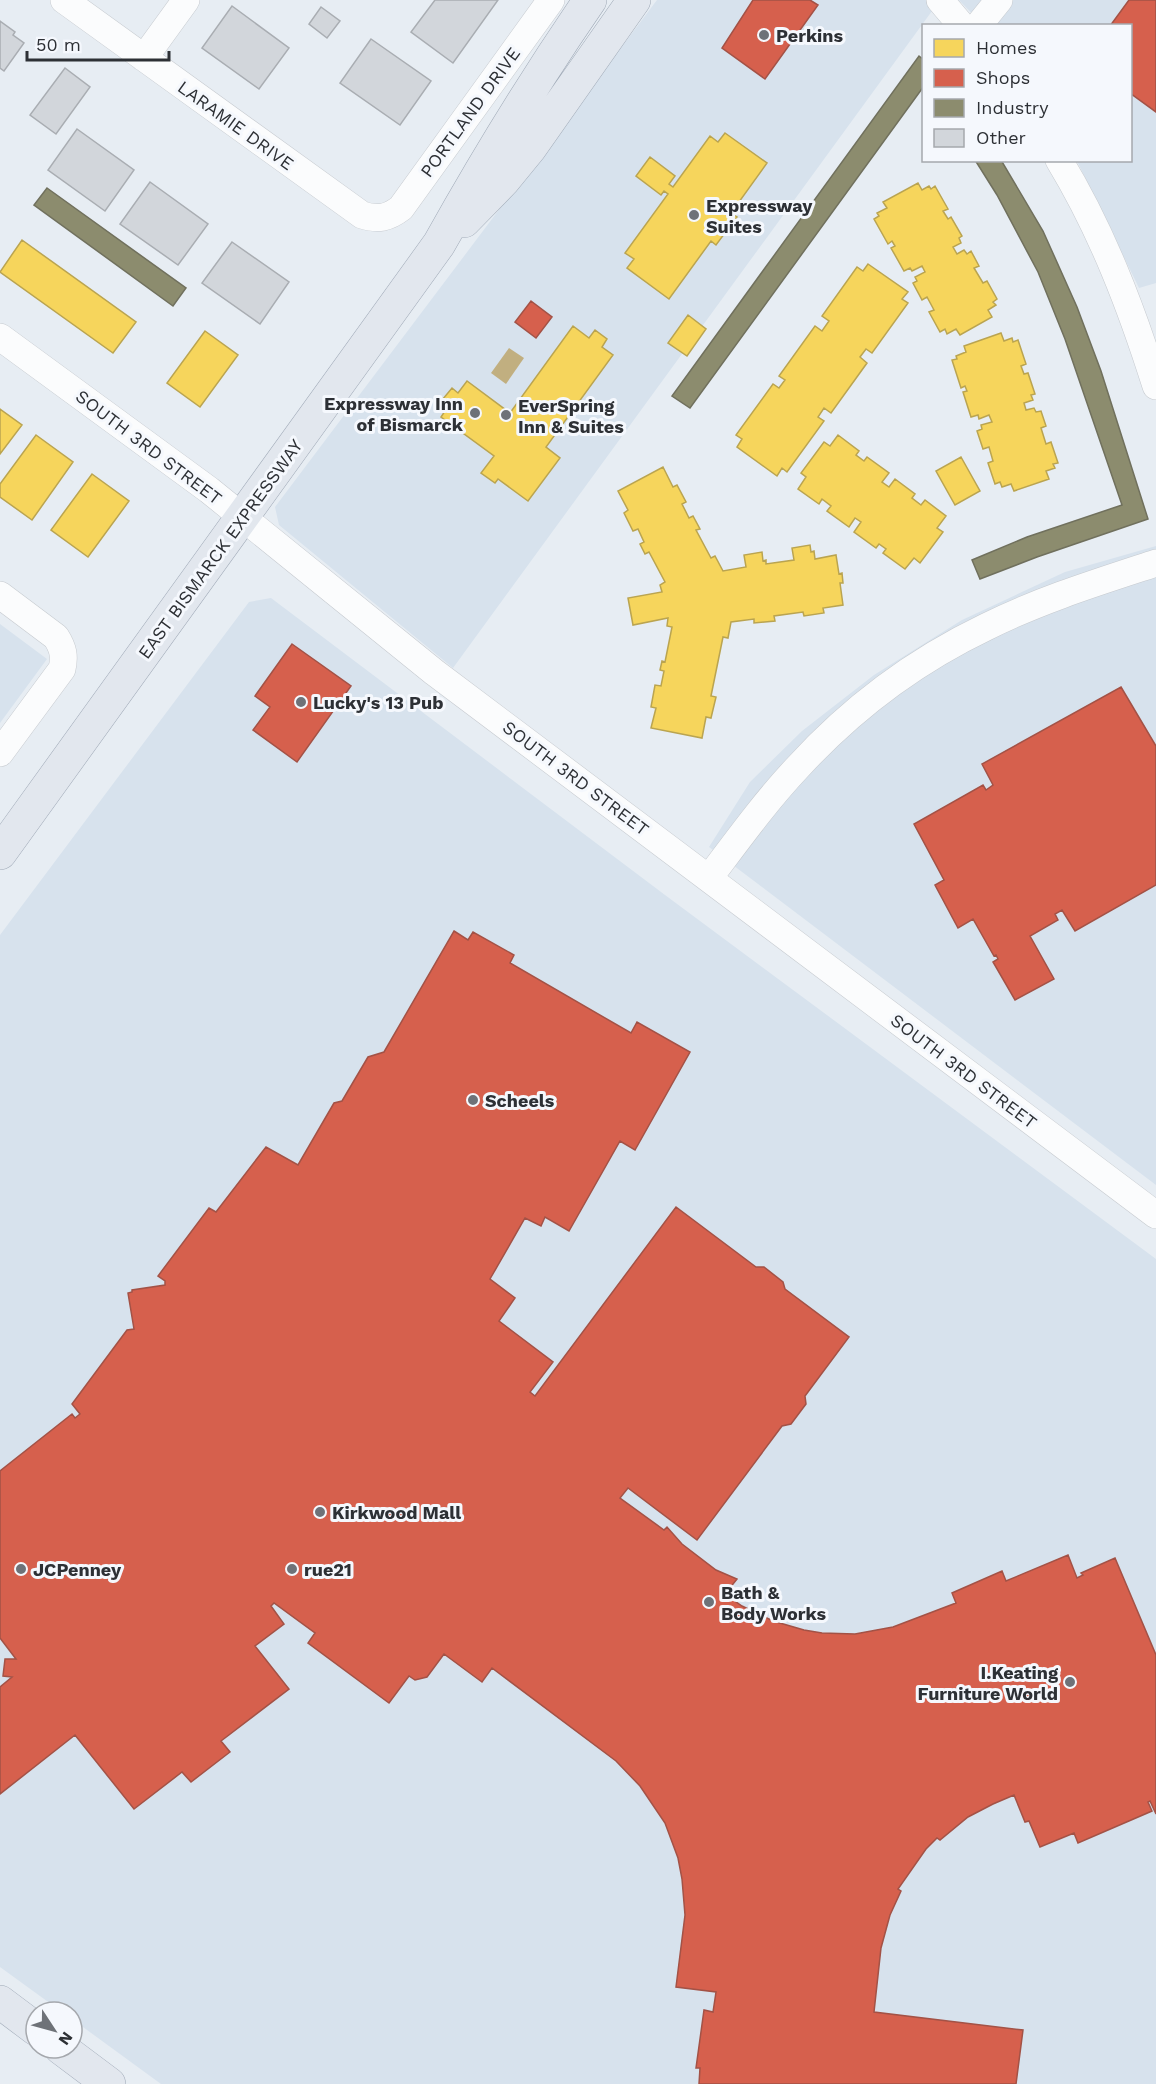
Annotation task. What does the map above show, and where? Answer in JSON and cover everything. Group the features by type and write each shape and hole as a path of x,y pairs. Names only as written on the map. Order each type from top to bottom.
{"main road":[{"name":"EAST BISMARCK EXPRESSWAY","path":"0,853 439,244 480,169 590,0"},
{"name":"EAST BISMARCK EXPRESSWAY","path":"439,244 517,165 634,0"},
{"path":"0,2002 24,2020"},
{"path":"77,2060 109,2084"}],"street":[{"name":"LARAMIE DRIVE","path":"64,0 362,215 383,218"},
{"path":"144,58 186,0"},
{"name":"PORTLAND DRIVE","path":"383,218 401,208 551,0"},
{"path":"940,0 960,24"},
{"path":"980,24 999,0"},
{"path":"1060,162 1084,204 1117,273 1156,386"},
{"name":"SOUTH 3RD STREET","path":"0,337 209,490 434,672 1156,1215"},
{"path":"710,879 754,818 797,768 839,726 892,684 958,642 1002,619 1077,589 1156,563"},
{"path":"0,595 56,637 62,646 64,658 62,669 0,753"}],"shaded area":[{"path":"657,0 940,0 453,668 279,525 275,507"},
{"path":"959,0 1156,0 1156,283 1139,288 1077,162 1132,162 1132,24 982,24"},
{"path":"509,348 524,358 506,384 491,373"},
{"path":"1156,546 1156,1185 709,847 750,782 802,731 874,675 962,620 1065,572"},
{"name":"Kirkwood Mall","path":"271,598 665,895 1156,1259 1156,2084 161,2084 84,2028 84,2000 45,2000 0,1967 0,935 249,602"},
{"path":"0,624 47,659 0,723"}],"building: Homes":[{"name":"Expressway Suites","path":"725,133 767,163 731,213 737,217 716,245 711,241 669,299 627,268 634,259 625,253 668,194 664,191 661,195 636,176 650,157 675,176 669,184 673,187 710,136 718,142"},
{"path":"918,183 922,190 935,186 948,209 943,211 948,219 951,217 962,236 959,238 961,243 953,247 957,254 964,250 967,254 971,251 979,266 974,268 983,283 987,281 997,299 993,302 996,305 988,310 992,317 960,335 956,329 947,334 945,329 940,332 929,312 934,310 927,297 922,300 913,283 917,281 915,277 925,272 922,266 912,271 910,268 904,271 891,248 895,246 892,241 888,244 874,219 879,216 877,213 887,208 883,202"},
{"path":"22,240 136,322 113,353 0,272"},
{"path":"868,264 908,292 902,299 908,303 872,353 866,349 860,357 867,363 831,413 824,408 818,417 824,421 787,472 782,468 777,476 737,447 742,439 736,435 773,384 779,388 785,380 779,376 815,326 822,331 829,321 822,316 857,267 863,271"},
{"path":"688,315 706,329 687,356 668,343"},
{"name":"EverSpring Inn & Suites","path":"573,326 589,338 595,330 607,339 602,347 613,355 546,447 560,458 528,501 498,479 495,483 481,473 494,456 441,417 449,405 442,400 452,388 458,393 467,381 510,413"},
{"path":"205,331 238,355 200,407 167,383"},
{"path":"1001,333 1004,341 1012,338 1013,342 1018,340 1026,364 1021,366 1024,374 1028,373 1035,394 1031,395 1033,400 1024,403 1026,410 1034,408 1036,412 1041,411 1046,426 1041,428 1046,444 1051,442 1058,463 1053,464 1055,468 1046,471 1049,479 1014,491 1011,484 1002,487 1000,482 995,484 988,463 993,461 989,447 983,449 977,431 982,429 981,425 992,422 989,415 979,419 978,415 971,417 963,392 967,391 965,386 961,388 952,360 966,352 964,346"},
{"path":"0,409 22,425 0,454"},
{"path":"36,435 73,462 32,520 0,497 0,484"},
{"path":"838,435 859,451 856,455 864,461 867,457 889,473 882,482 889,487 895,479 915,494 912,498 921,505 925,500 946,516 937,528 943,532 920,563 914,558 905,569 883,553 886,549 879,544 876,548 854,532 861,522 855,518 849,527 827,511 831,506 822,499 819,504 798,489 806,477 801,473 824,442 830,446"},
{"path":"961,457 980,491 955,505 936,471"},
{"path":"663,467 673,487 677,485 686,502 682,504 689,518 693,516 700,529 696,530 711,558 715,556 723,571 746,567 744,555 762,552 763,561 766,560 766,564 794,560 792,548 810,545 815,559 836,555 839,574 842,573 843,583 840,583 843,605 823,608 824,613 804,616 803,612 774,616 775,621 754,623 754,619 731,622 728,638 723,637 711,696 716,697 711,718 706,717 702,738 651,728 656,708 651,707 655,685 661,686 664,671 660,670 662,661 665,662 672,627 667,626 668,618 633,625 628,598 662,592 660,585 665,582 649,552 645,554 640,544 644,542 638,529 633,531 624,513 628,510 618,491"},
{"path":"92,474 129,501 88,557 51,530"}],"building: Shops":[{"name":"Perkins","path":"753,0 810,0 818,5 765,79 722,48"},
{"path":"1129,0 1156,0 1156,112 1132,94 1132,24 1111,24"},
{"path":"531,301 552,317 536,338 515,322"},
{"name":"Lucky's 13 Pub","path":"292,644 351,686 297,762 253,730 270,707 255,696"},
{"path":"1121,687 1156,746 1156,885 1075,931 1062,910 1055,914 1058,920 1030,936 1054,979 1015,1000 993,962 998,959 996,955 994,956 973,919 958,928 935,885 944,880 914,824 983,785 986,790 993,785 982,764"},
{"name":"Kirkwood Mall","path":"454,931 468,940 473,932 514,955 510,963 631,1033 637,1022 690,1052 635,1150 620,1141 569,1231 545,1217 541,1226 525,1218 490,1279 515,1298 499,1321 553,1362 530,1392 535,1396 676,1207 756,1267 764,1267 783,1282 785,1289 849,1337 805,1396 806,1404 791,1424 782,1426 697,1540 628,1488 620,1498 664,1530 667,1527 682,1544 716,1570 737,1579 725,1594 742,1606 773,1621 822,1633 855,1634 893,1627 956,1603 952,1593 1002,1571 1006,1581 1068,1555 1077,1578 1083,1575 1081,1573 1115,1558 1156,1655 1156,1814 1150,1801 1148,1802 1152,1811 1078,1843 1074,1833 1040,1847 1029,1821 1025,1822 1014,1795 993,1804 968,1817 940,1840 937,1838 926,1849 898,1889 901,1891 890,1915 881,1948 874,2012 1023,2030 1016,2084 699,2084 700,2068 696,2068 704,2010 713,2012 716,1992 676,1987 685,1915 682,1879 678,1858 665,1823 640,1786 616,1761 492,1668 482,1682 444,1654 427,1677 415,1680 409,1676 389,1703 308,1643 315,1633 274,1603 271,1606 284,1624 255,1646 289,1689 221,1741 230,1752 191,1782 182,1772 134,1809 75,1735 0,1794 0,1687 12,1677 3,1676 5,1659 16,1659 0,1638 0,1471 72,1414 75,1418 80,1414 72,1404 127,1330 134,1329 128,1293 132,1290 165,1285 165,1281 158,1276 209,1208 216,1212 266,1147 298,1165 334,1103 342,1101 368,1057 384,1052"}],"building: Industry":[{"path":"919,56 922,58 922,89 690,408 672,396"},
{"path":"976,162 1002,162 1043,231 1077,307 1101,371 1148,519 980,579 972,560 1027,537 1122,505 1065,339 1038,272 997,195"},
{"path":"47,188 186,288 173,306 34,205"}],"building: Other":[{"path":"435,0 498,0 453,63 411,32"},
{"path":"232,6 289,48 259,89 202,48"},
{"path":"321,7 340,21 327,38 309,24"},
{"path":"0,21 15,32 13,35 24,43 4,71 0,68"},
{"path":"371,39 431,81 400,125 340,83"},
{"path":"65,68 90,87 56,134 30,115"},
{"path":"77,129 134,170 105,211 48,170"},
{"path":"150,182 208,224 178,265 120,224"},
{"path":"232,242 289,282 260,324 202,283"}],"place":[{"name":"Perkins","path":"764,35"},
{"name":"Expressway Suites","path":"694,215"},
{"name":"Expressway Inn of Bismarck","path":"475,413"},
{"name":"EverSpring Inn & Suites","path":"506,415"},
{"name":"Lucky's 13 Pub","path":"301,702"},
{"name":"Scheels","path":"473,1100"},
{"name":"Kirkwood Mall","path":"320,1512"},
{"name":"JCPenney","path":"21,1569"},
{"name":"rue21","path":"292,1569"},
{"name":"Bath & Body Works","path":"709,1602"},
{"name":"I.Keating Furniture World","path":"1070,1682"}]}
